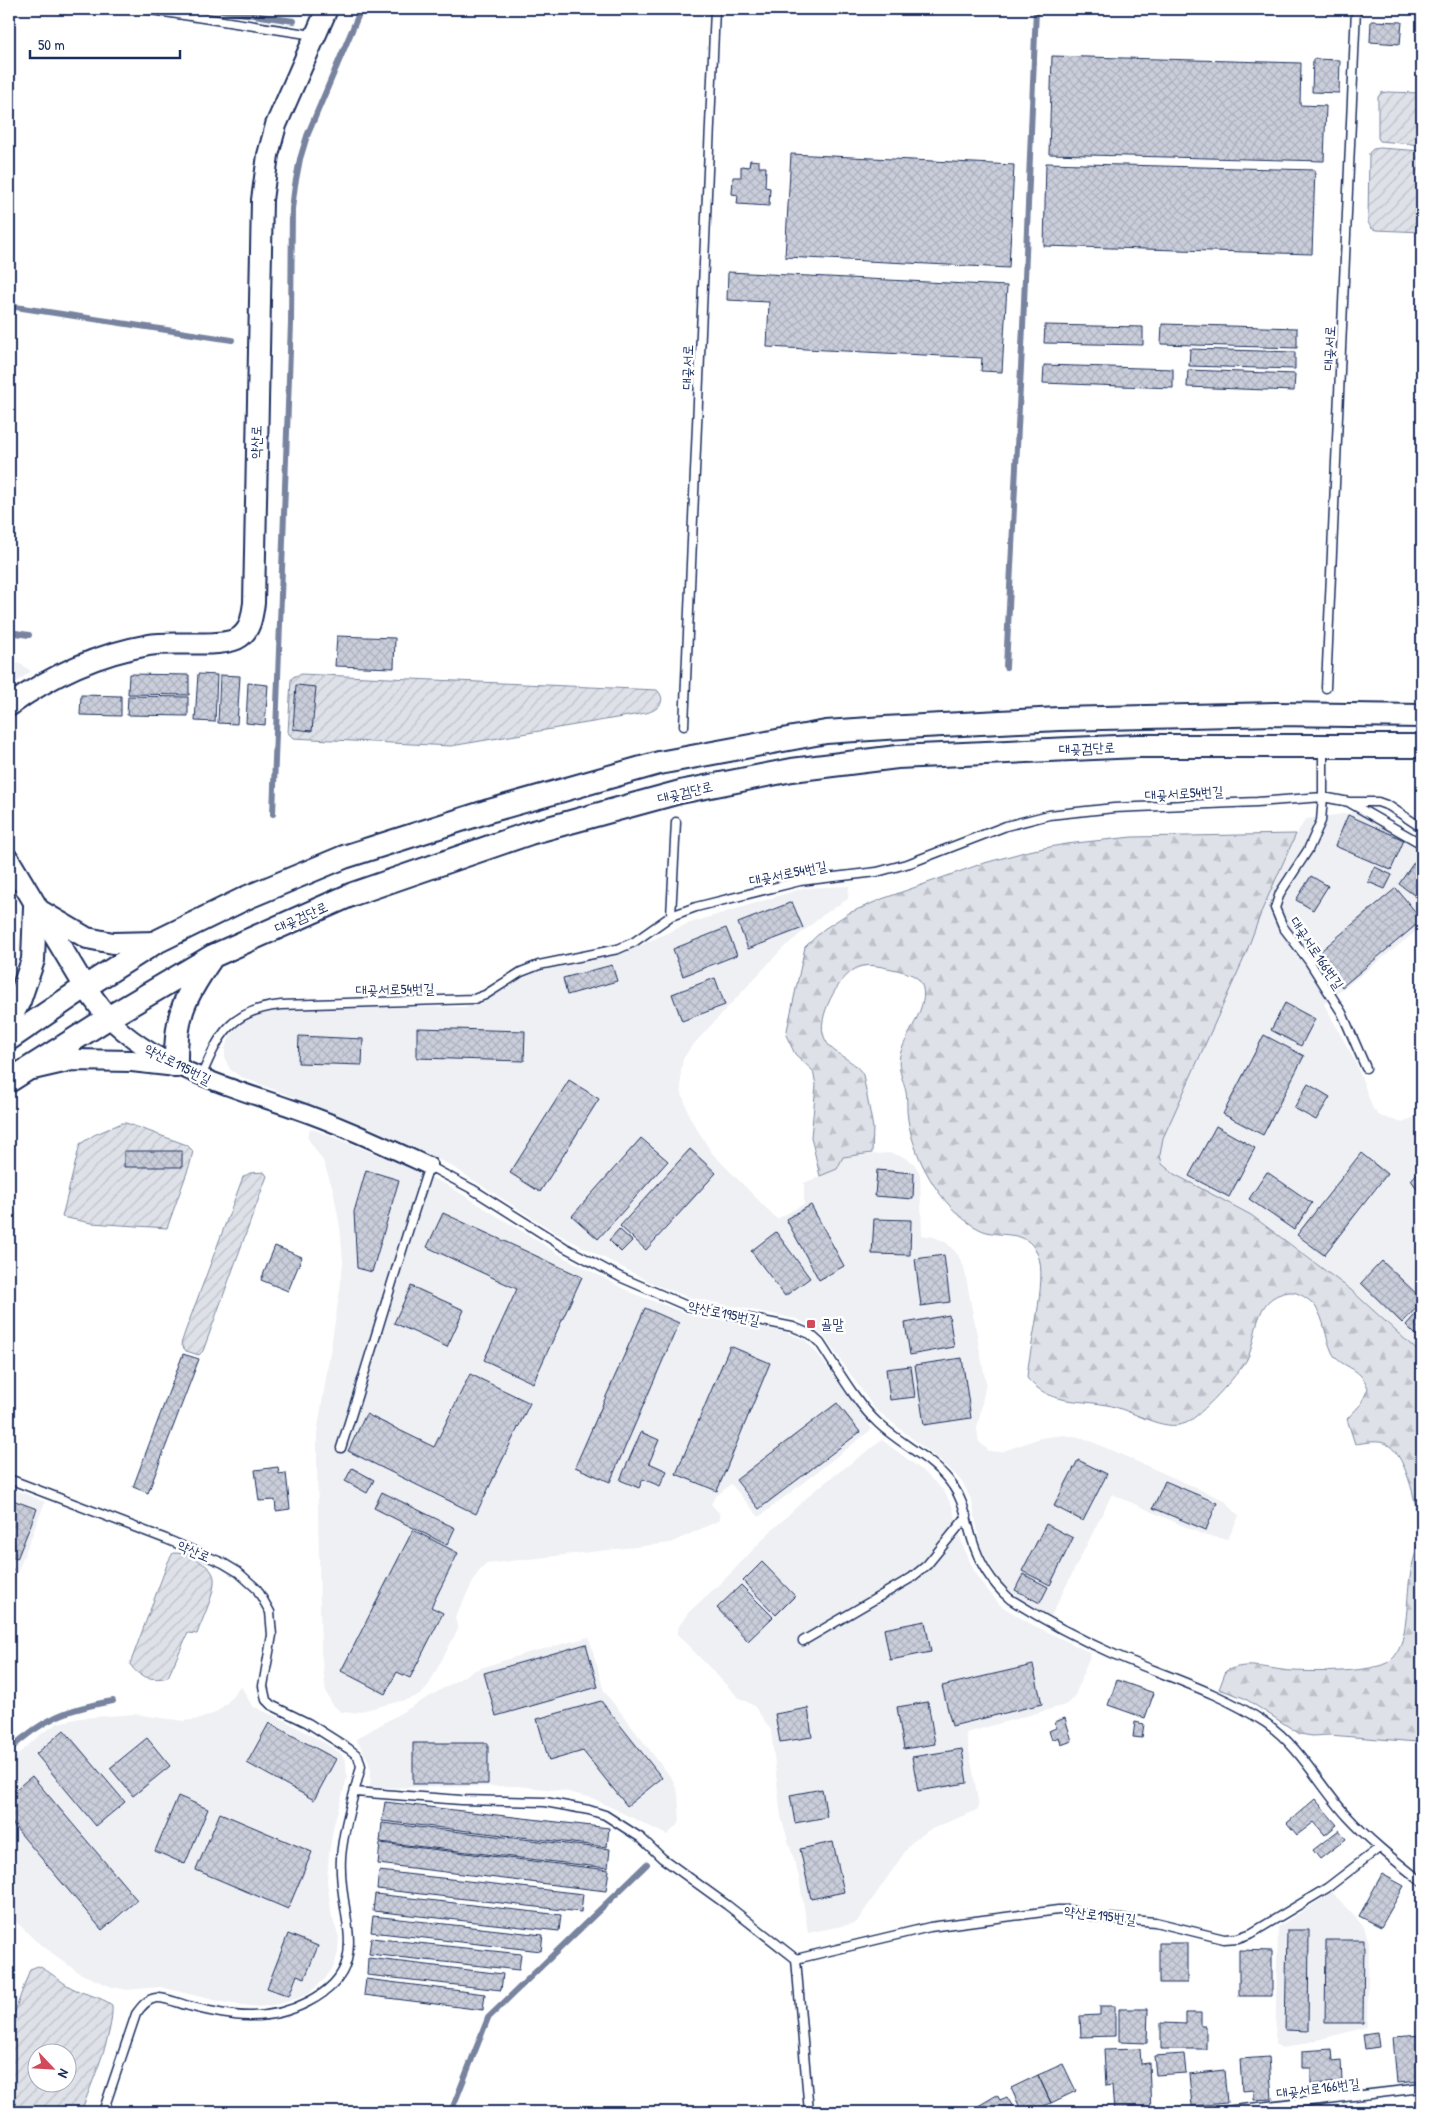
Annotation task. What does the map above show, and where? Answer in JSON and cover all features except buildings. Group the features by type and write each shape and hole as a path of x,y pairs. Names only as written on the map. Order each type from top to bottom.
{"main road":[{"path":"9,1039 85,987 156,942 248,897 353,854 489,811 659,763 826,732 1049,719 1276,714 1422,716"},
{"name":"대곶검단로","path":"15,1076 213,956 353,894 530,833 680,792 792,770 897,757 1025,750 1206,745 1422,746"},
{"path":"9,1020 19,1001 33,960 35,907"},
{"path":"176,1066 176,1037 180,1012 191,988 213,956"}],"street":[{"name":"약산로","path":"9,706 31,689 52,678 122,651 149,644 173,642 230,642 240,637 248,628 252,618 254,603 262,200 268,155 276,125 327,9"},
{"name":"약산로195번길","path":"9,860 35,907 85,987 108,1018 125,1035 176,1066 201,1077 330,1122 428,1166"},
{"path":"35,907 87,938 113,943 156,942"},
{"path":"15,1076 72,1060 132,1061 176,1066"}],"lane":[{"path":"146,9 315,36"},
{"name":"대곶서로","path":"684,726 715,9"},
{"name":"대곶서로","path":"1326,688 1356,9"},
{"path":"1323,757 1323,797"},
{"name":"대곶서로54번길","path":"201,1077 220,1038 240,1016 253,1010 281,1005 474,999 485,996 521,972 539,965 618,949 641,937 671,916 696,907 800,881 877,872 910,863 1006,826 1049,815 1114,808 1257,802 1323,797 1349,802 1378,802 1396,810 1422,828"},
{"name":"대곶서로166번길","path":"1323,797 1321,821 1308,850 1280,893 1275,908 1283,927 1309,961 1342,1013 1366,1068"},
{"path":"1349,802 1422,844"},
{"path":"671,916 676,822"},
{"path":"341,1448 428,1166"},
{"name":"약산로195번길","path":"428,1166 472,1189 564,1248 620,1277 687,1306 793,1327 810,1334 820,1343 876,1421 942,1473 952,1484 962,1500 972,1539 988,1574 998,1588 1010,1599 1108,1652 1201,1690 1247,1711 1267,1724 1297,1752 1348,1818 1379,1848 1422,1882"},
{"name":"약산로","path":"9,1479 166,1539 223,1563 238,1572 257,1589 270,1612 272,1635 263,1686 266,1700 271,1705 308,1723 358,1756 362,1766 355,1792"},
{"path":"803,1641 911,1578 928,1565 967,1516"},
{"path":"103,2112 136,2014 144,2003 156,1998 233,2016 253,2017 281,2012 306,2003 324,1992 339,1978 349,1958 351,1942 341,1892 341,1857 355,1792 461,1800 545,1802 606,1815 641,1838 662,1858 727,1904 796,1959 809,2112"},
{"name":"약산로195번길","path":"796,1959 930,1928 1058,1910 1070,1910 1097,1917 1156,1922 1224,1939 1238,1938 1252,1933 1327,1888 1379,1848"},
{"name":"대곶서로166번길","path":"1216,2112 1422,2088"}],"shaded area":[{"path":"9,660 31,671 9,688"},
{"path":"1358,812 1422,850 1422,927 1324,1004 1356,1063 1373,1109 1380,1116 1403,1123 1414,1117 1422,1109 1422,1355 1351,1290 1302,1252 1251,1215 1174,1174 1162,1164 1160,1155 1163,1138 1245,956 1262,910 1296,834 1306,819"},
{"path":"849,886 848,899 823,915 781,950 691,1047 683,1059 681,1090 690,1118 712,1153 777,1219 804,1204 804,1183 837,1169 843,1157 888,1153 902,1156 914,1163 920,1174 922,1235 934,1237 947,1243 958,1255 964,1267 986,1383 977,1429 979,1442 989,1451 1001,1452 1040,1438 1064,1435 1088,1440 1224,1500 1239,1516 1228,1539 1206,1536 1112,1494 1051,1616 1026,1604 1001,1583 981,1548 972,1502 963,1483 949,1468 874,1408 823,1335 810,1326 797,1319 688,1297 656,1285 556,1233 448,1164 367,1126 239,1076 230,1069 225,1059 225,1048 240,1023 252,1015 263,1011 297,1008 465,1007 480,1004 510,984 537,972 568,962 613,955 634,948 687,924 804,888"},
{"path":"310,1128 409,1167 449,1186 562,1256 632,1293 688,1314 785,1332 805,1340 817,1353 872,1429 759,1517 731,1484 715,1497 711,1504 719,1513 720,1520 670,1543 485,1564 477,1574 455,1617 458,1629 427,1688 420,1695 405,1700 353,1713 341,1712 332,1704 326,1692 321,1653 317,1434 343,1262 340,1227 333,1189 323,1161 307,1137"},
{"path":"882,1440 922,1470 944,1491 952,1506 963,1546 977,1577 1000,1605 1031,1624 1091,1653 1074,1698 1065,1705 966,1733 979,1806 977,1810 929,1830 911,1843 856,1923 808,1933 799,1877 781,1817 771,1730 754,1706 738,1697 677,1634 679,1626 689,1612 729,1575 772,1530 815,1490"},
{"path":"9,1487 45,1502 9,1594"},
{"path":"589,1637 604,1691 673,1780 678,1793 680,1822 667,1835 592,1798 564,1791 517,1786 370,1788 371,1771 368,1760 356,1739 475,1670 524,1654"},
{"path":"241,1686 252,1706 284,1720 325,1743 341,1754 346,1761 347,1778 334,1824 327,1881 332,1917 339,1937 338,1953 334,1966 325,1979 299,1998 259,2007 226,2003 160,1987 127,1990 112,1987 79,1973 36,1941 9,1915 9,1762 41,1734 58,1723 80,1718 135,1714 183,1721 200,1719 215,1713 227,1703"},
{"path":"1332,1892 1364,1927 1369,1942 1367,2027 1282,2048 1275,2044 1278,1927"}],"green space":[{"path":"1381,93 1422,93 1422,145 1380,141 1378,138 1378,97"},
{"path":"1373,149 1422,151 1422,232 1376,230 1371,228 1368,222 1369,153"},
{"path":"300,674 657,690 662,701 654,710 646,713 451,746 293,738 288,733 291,680"},
{"path":"1296,834 1262,910 1245,956 1163,1138 1160,1155 1162,1164 1174,1174 1251,1215 1351,1290 1422,1355 1422,1741 1417,1742 1300,1734 1244,1698 1219,1689 1226,1671 1243,1666 1259,1666 1293,1671 1329,1671 1358,1670 1382,1665 1390,1661 1396,1654 1404,1634 1410,1577 1419,1533 1411,1485 1401,1460 1388,1445 1376,1442 1355,1444 1347,1419 1362,1403 1368,1388 1360,1375 1335,1357 1321,1317 1315,1306 1304,1296 1292,1292 1277,1295 1268,1302 1258,1320 1250,1352 1242,1367 1200,1413 1186,1423 1167,1425 1157,1423 1116,1407 1064,1399 1045,1393 1027,1378 1041,1280 1038,1255 1027,1240 1012,1235 987,1232 965,1220 940,1194 921,1162 914,1144 909,1127 906,1092 899,1060 903,1046 922,1006 923,987 918,979 911,974 897,970 876,966 863,966 847,975 828,1004 822,1025 826,1041 830,1047 859,1069 863,1075 873,1128 872,1153 843,1157 837,1169 820,1176 811,1137 816,1085 813,1071 795,1054 786,1035 805,947 824,929 849,913 882,899 981,864 1028,851 1066,844 1132,837"},
{"path":"122,1123 187,1145 193,1151 167,1228 91,1223 62,1217 80,1144 94,1135"},
{"path":"264,1172 267,1176 203,1351 199,1355 186,1351 181,1344 243,1177 250,1173"},
{"path":"173,1553 195,1558 210,1569 214,1578 214,1584 211,1598 197,1634 188,1633 168,1677 157,1679 142,1675 133,1669 130,1664"},
{"path":"38,1966 72,1988 112,2005 112,2017 106,2044 81,2112 9,2112 9,2028 30,1969"}],"waterway":[{"path":"212,9 294,21"},
{"path":"273,814 291,323 292,209 300,159 307,136 361,9"},
{"path":"1006,667 1036,9"},
{"path":"9,306 232,340"},
{"path":"9,632 29,635"},
{"path":"9,1750 34,1730 57,1716 113,1701"},
{"path":"451,2112 488,2018 647,1864"}],"place":[{"name":"골말","path":"811,1324"}]}
